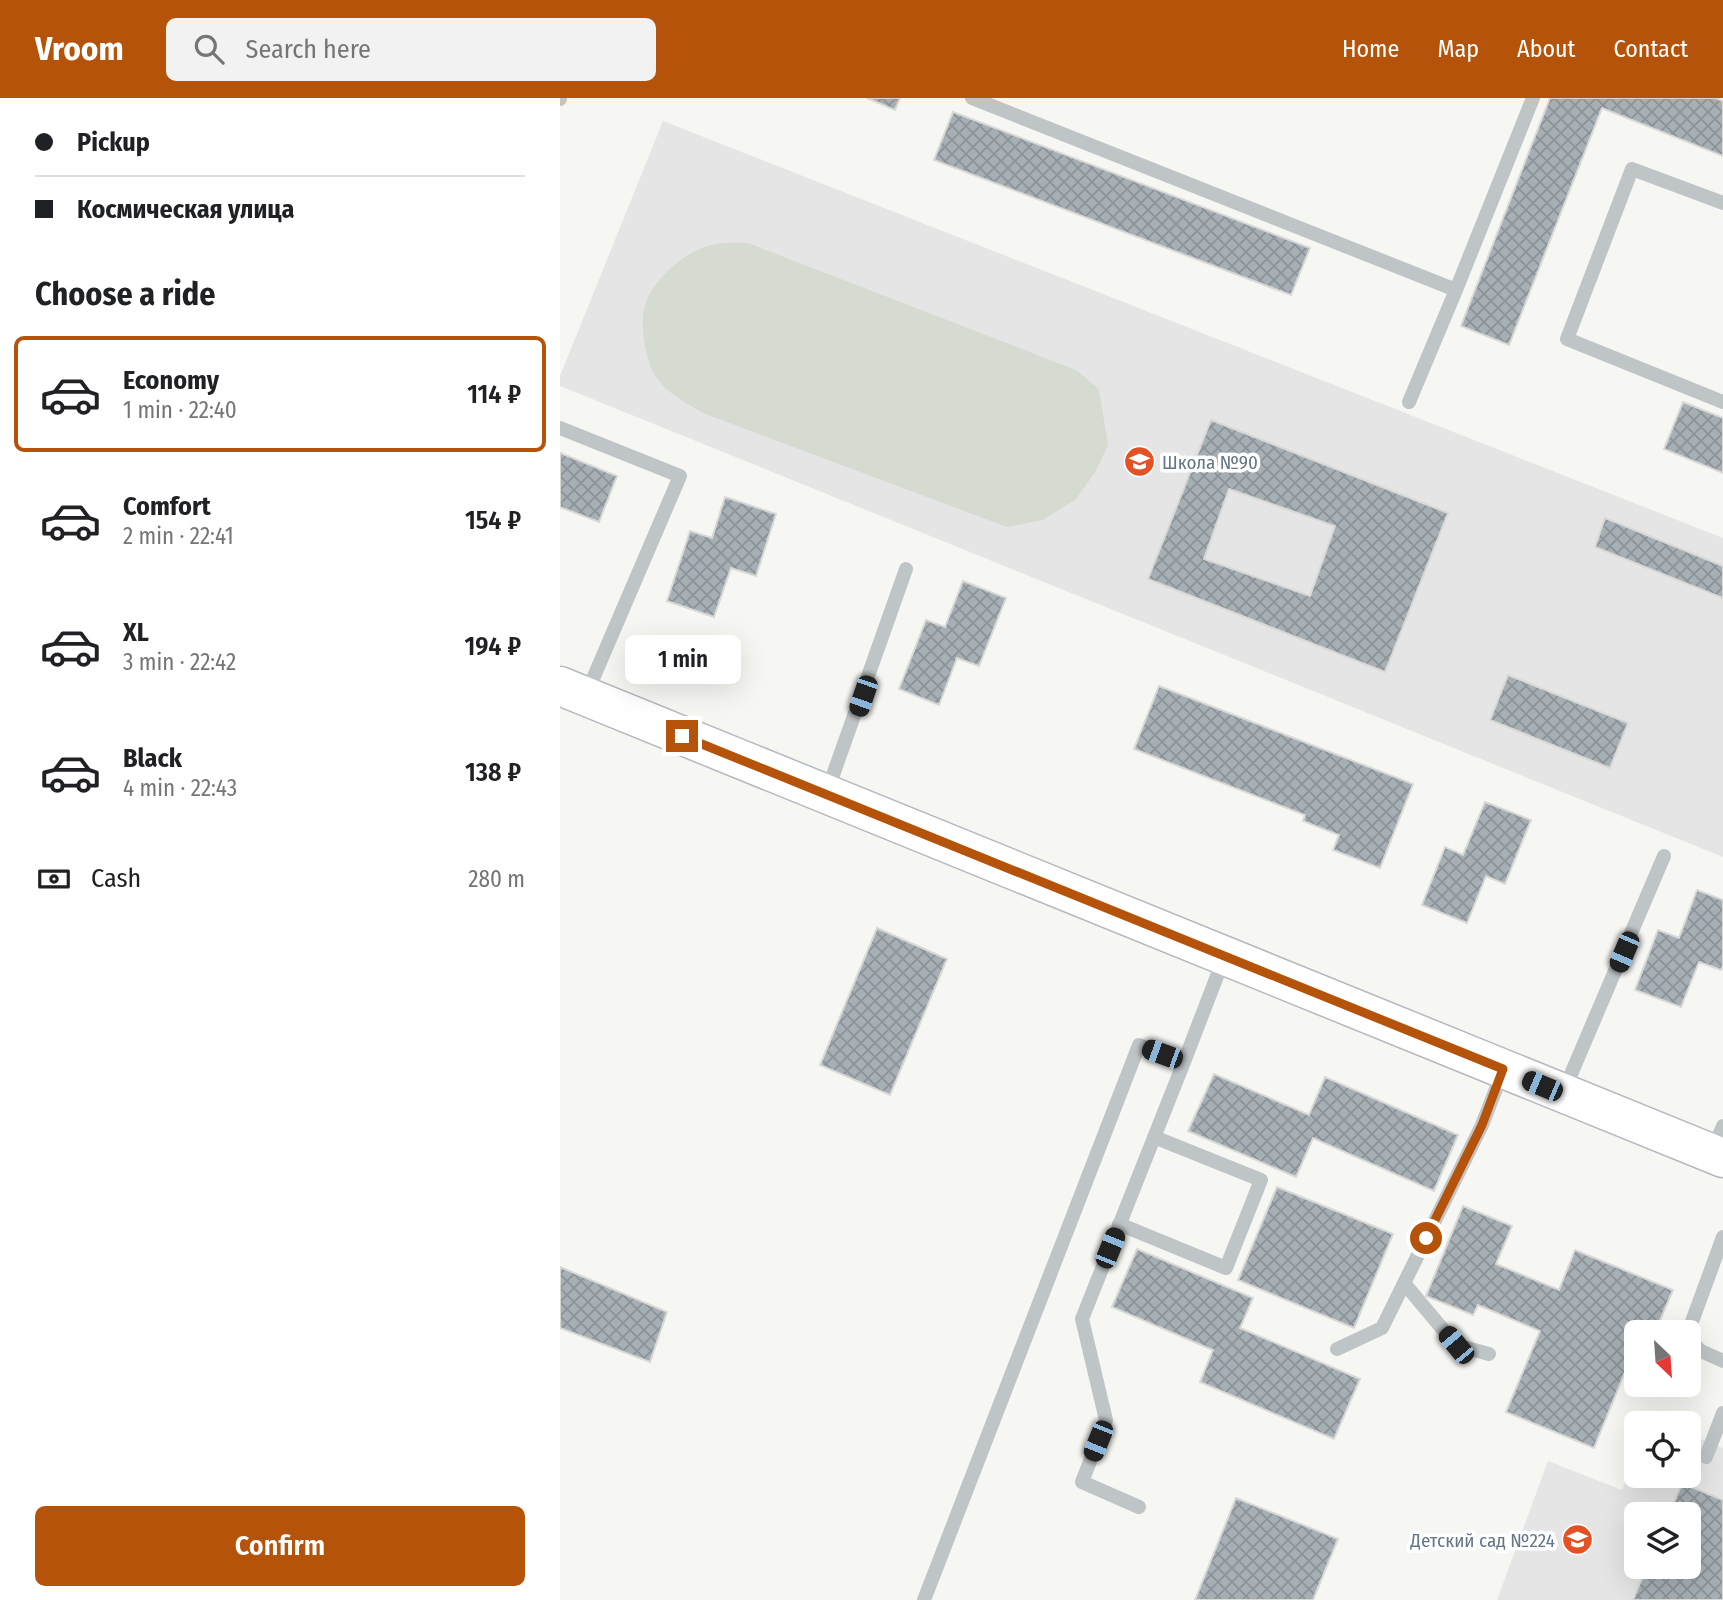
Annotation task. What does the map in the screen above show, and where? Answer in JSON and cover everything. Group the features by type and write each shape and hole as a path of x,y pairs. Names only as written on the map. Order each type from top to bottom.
{"main road":[{"path":"573,691 1562,1094 1719,1146"}],"lane":[{"path":"972,98 1455,290"},
{"path":"1409,402 1533,98"},
{"path":"1723,202 1632,169 1567,339 1723,402"},
{"path":"560,428 680,476 573,691"},
{"path":"826,795 906,569"},
{"path":"1562,1094 1664,856"},
{"path":"1139,1507 1082,1482 1106,1420 1082,1319 1225,957"},
{"path":"924,1600 1139,1045 1184,1062"},
{"path":"1337,1349 1382,1328 1482,1125 1503,1069"},
{"path":"1119,1224 1226,1268 1261,1180 1154,1137"},
{"path":"1723,1237 1690,1328 1690,1341 1701,1351 1723,1361"},
{"path":"1404,1283 1456,1345 1489,1354"},
{"path":"1706,1457 1723,1413"}],"shaded area":[{"name":"Школа №90","path":"663,121 1723,538 1723,857 560,386 560,376"},
{"path":"748,243 1076,370 1099,389 1108,445 1096,471 1076,499 1043,520 1007,527 703,413 671,393 652,371 647,354 643,325 647,299 660,279 690,254 715,244"},
{"name":"Детский сад №224","path":"1701,1439 1723,1448 1723,1600 1497,1600 1548,1461 1622,1490 1624,1485 1624,1488 1701,1488"}],"building":[{"path":"867,98 900,98 895,110"},
{"path":"1550,98 1716,98 1723,101 1723,156 1602,108 1509,345 1461,326"},
{"path":"953,112 1310,248 1291,295 934,160"},
{"path":"1683,402 1723,418 1723,473 1664,449"},
{"path":"1211,420 1448,513 1385,672 1148,579","holes":["1229,489 1335,526 1310,596 1204,559"]},
{"path":"560,453 617,476 599,522 560,507"},
{"path":"725,497 776,514 756,576 731,568 714,617 667,601 690,531 712,538"},
{"path":"1605,518 1723,566 1723,598 1595,547"},
{"path":"963,581 1006,598 979,666 957,658 939,705 899,689 926,620 945,627"},
{"path":"1508,675 1628,723 1610,768 1490,720"},
{"path":"1159,686 1413,784 1380,868 1333,850 1339,835 1303,821 1305,815 1134,749"},
{"path":"1485,802 1531,820 1505,884 1486,876 1467,923 1422,905 1445,847 1463,855"},
{"path":"1697,890 1723,900 1723,965 1721,970 1699,962 1681,1007 1635,990 1658,930 1679,938"},
{"path":"877,928 947,959 890,1095 820,1065"},
{"path":"1214,1074 1309,1115 1325,1077 1458,1135 1434,1191 1313,1138 1296,1177 1188,1131"},
{"path":"1277,1187 1393,1234 1354,1328 1238,1280"},
{"path":"1463,1206 1512,1226 1496,1264 1559,1290 1575,1250 1673,1290 1660,1320 1624,1320 1624,1374 1594,1448 1506,1412 1540,1331 1478,1305 1473,1315 1426,1296"},
{"path":"1137,1249 1253,1298 1240,1328 1360,1379 1334,1439 1200,1382 1213,1350 1112,1307"},
{"path":"560,1267 667,1312 650,1362 560,1328"},
{"path":"1680,1488 1694,1488 1723,1500 1723,1600 1633,1600 1642,1579 1701,1579 1701,1502 1674,1502"},
{"path":"1236,1498 1338,1539 1313,1600 1195,1600"}],"place":[{"name":"Школа №90","path":"1139,462"},
{"name":"Детский сад №224","path":"1578,1540"}],"route":[{"path":"682,736 1503,1069 1482,1125 1426,1238"}]}
